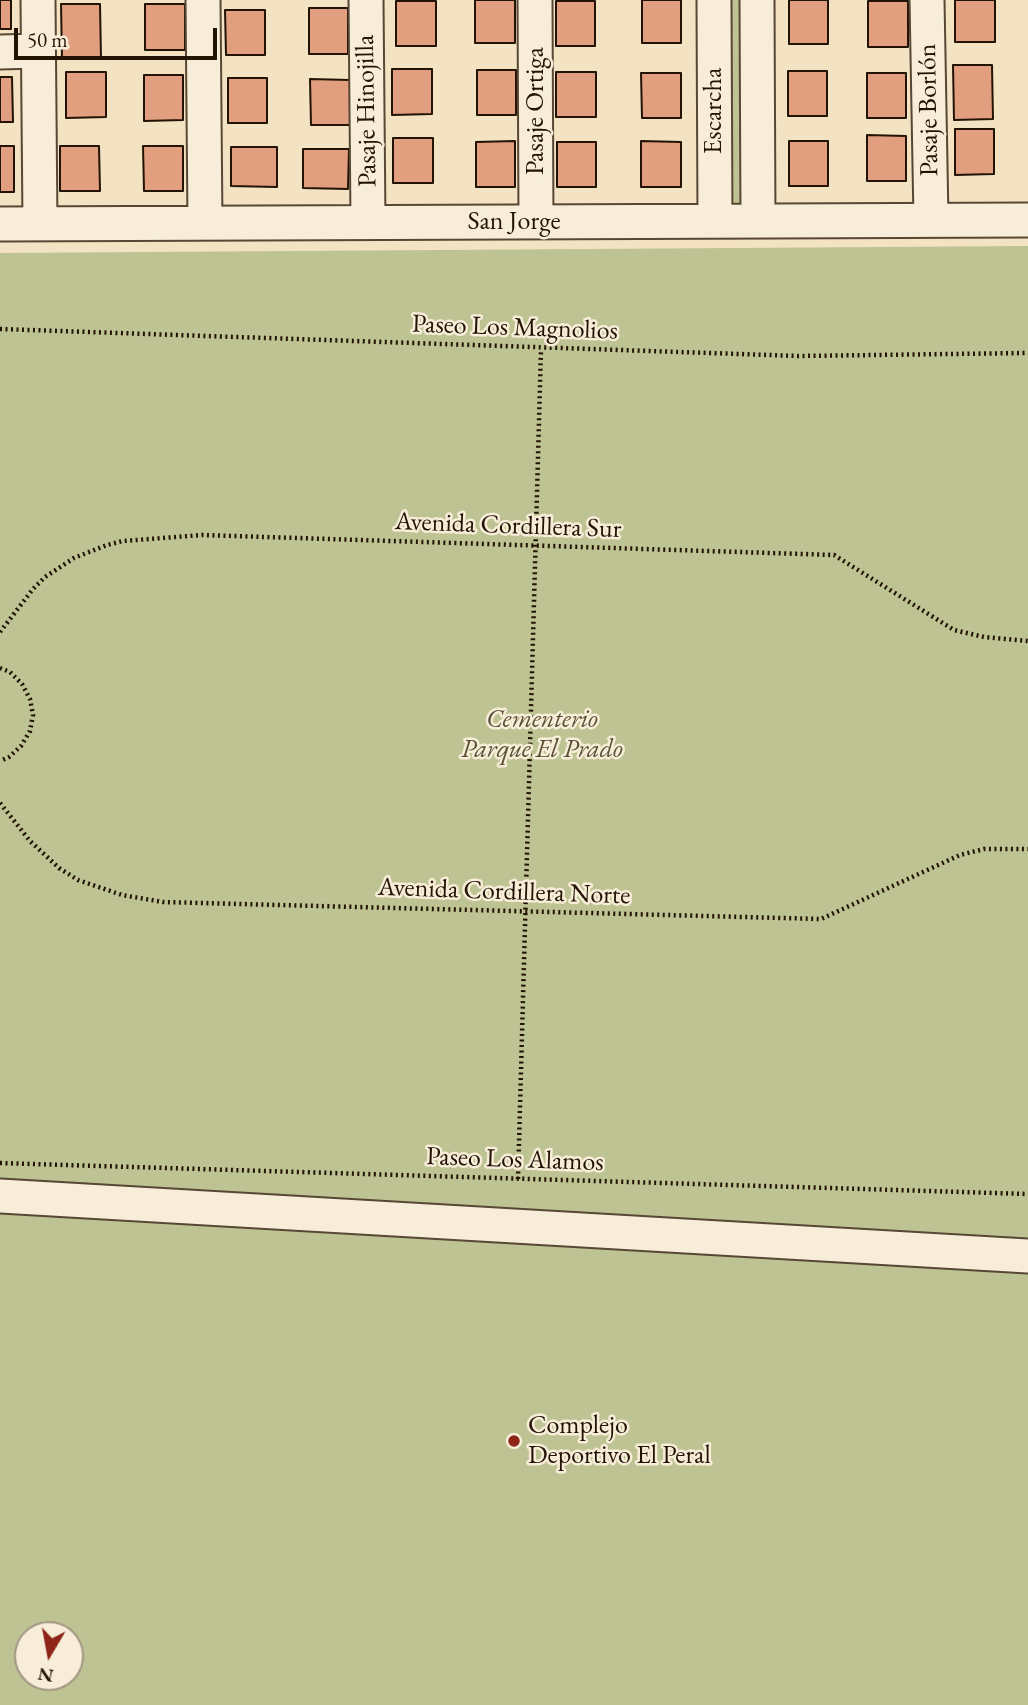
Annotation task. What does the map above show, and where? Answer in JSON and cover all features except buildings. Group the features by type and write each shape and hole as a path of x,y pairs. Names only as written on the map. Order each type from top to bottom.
{"street":[{"path":"37,0 40,224"},
{"path":"203,0 205,223"},
{"name":"Pasaje Hinojilla","path":"366,0 368,222"},
{"name":"Pasaje Ortiga","path":"535,0 536,222"},
{"name":"Escarcha","path":"713,0 715,221"},
{"name":"Escarcha","path":"757,0 758,221"},
{"name":"Pasaje Borlón","path":"927,0 931,220"},
{"path":"0,52 37,51"},
{"name":"San Jorge","path":"0,224 1028,220"},
{"path":"0,1196 1028,1256"}],"path":[{"name":"Paseo Los Magnolios","path":"0,329 798,356 1028,353"},
{"path":"519,1179 541,348"},
{"name":"Avenida Cordillera Sur","path":"0,632 33,589 57,568 88,552 123,541 202,536 834,555 954,629 984,638 1028,640"},
{"path":"0,668 10,672 22,684 30,699 33,715 30,732 21,746 0,761"},
{"name":"Avenida Cordillera Norte","path":"0,803 30,841 59,867 97,888 145,900 821,919 960,855 984,849 1028,849"},
{"name":"Paseo Los Alamos","path":"0,1163 1028,1194"}],"green space":[{"path":"727,0 747,0 747,207 727,207"},
{"name":"Cementerio Parque El Prado","path":"1028,246 1028,1705 0,1705 0,253"}],"place":[{"name":"Complejo Deportivo El Peral","path":"514,1441"}]}
